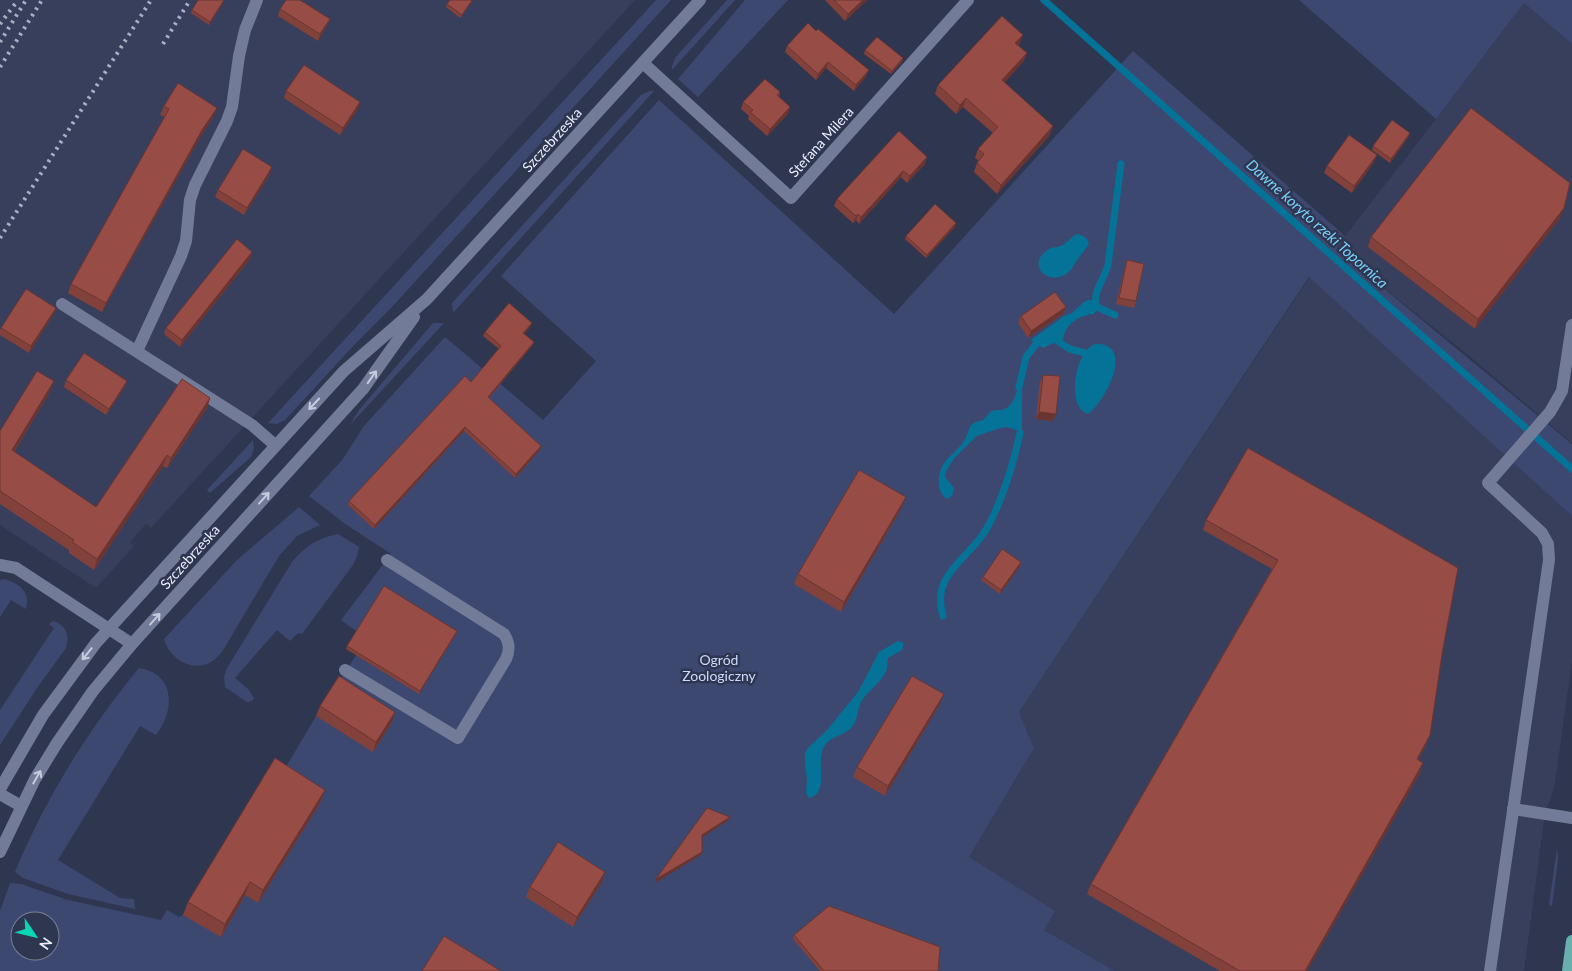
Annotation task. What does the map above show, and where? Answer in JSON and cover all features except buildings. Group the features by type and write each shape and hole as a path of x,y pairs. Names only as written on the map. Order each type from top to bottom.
{"main road":[{"path":"1568,971 1572,941"}],"street":[{"path":"137,351 184,248 190,200 195,185 232,107 239,56 245,30 257,0"},
{"name":"Szczebrzeska","path":"0,789 31,733 53,700 84,657 108,629 344,371 427,299 700,0"},
{"name":"Stefana Milera","path":"643,62 791,198 968,0"},
{"name":"Szczebrzeska","path":"0,852 21,806 39,773 68,726 93,691 132,644 363,389 427,299"},
{"path":"62,304 252,425 275,445"},
{"path":"1490,971 1549,560 1548,544 1542,533 1488,483 1550,412 1562,391 1572,325"},
{"path":"345,670 458,738 506,659 509,644 504,634 387,560"},
{"path":"0,565 16,568 132,644"},
{"path":"0,794 21,806"},
{"path":"1513,809 1572,818"}],"shaded area":[{"path":"0,0 635,0 151,528 146,524 130,542 134,546 96,588 0,525"},
{"path":"1524,3 1572,44 1572,443 1462,350 1335,249"},
{"path":"1076,234 1084,236 1089,243 1069,272 1055,278 1043,273 1038,263 1040,257 1048,249 1066,243"},
{"path":"1310,277 1572,516 1572,661 1554,789 1545,813 1524,971 1115,971 1044,930 1054,911 969,857 1034,748 1019,712"},
{"path":"1085,301 1094,301 1097,308 1094,314 1081,317 1072,323 1065,332 1060,346 1053,343 1043,348 1031,340 1064,316 1072,313"},
{"path":"1100,344 1110,348 1115,355 1115,365 1108,388 1095,408 1088,414 1081,409 1077,401 1075,380 1082,358 1087,350 1094,345"},
{"path":"1018,387 1021,387 1022,390 1022,431 1020,433 1011,428 1004,427 976,437 957,456 946,472 945,477 954,488 952,496 947,499 940,490 939,485 941,468 944,463 964,441 971,425 983,420 991,411 1004,409 1010,405"},
{"path":"898,641 904,643 902,650 888,658 886,671 880,681 861,702 852,727 830,740 824,747 819,790 816,795 808,797 806,792 805,753 827,730 858,692 879,652"}],"green space":[{"path":"656,0 671,0 392,307 285,420 277,424 268,423"},
{"path":"727,0 735,0 672,70 675,58"},
{"path":"745,0 788,0 698,97 678,79"},
{"path":"1299,0 1572,0 1572,44 1524,3 1436,119"},
{"name":"Ogród Zoologiczny","path":"1133,51 1345,236 1336,249 1572,444 1572,516 1309,277 1019,712 1034,748 969,857 1055,911 1044,930 1115,971 0,971 0,911 10,883 21,884 68,900 161,920 167,910 179,917 183,915 270,771 280,777 316,716 367,639 341,620 391,554 344,523 309,496 343,459 364,426 445,337 543,420 596,361 501,276 659,100 894,314"},
{"path":"654,91 453,313 452,303 641,95"},
{"path":"433,323 444,323 350,425 359,410"},
{"path":"253,440 254,448 251,457 210,493 207,490"},
{"path":"299,507 320,525 297,536 279,556 222,652 211,662 200,666 187,664 175,657 164,639 237,560"},
{"path":"338,534 359,547 353,565 302,634 299,633 290,641 277,630 235,678 248,689 254,698 252,701 247,702 225,687 224,677 227,668 292,562 312,544"},
{"path":"4,579 22,589 27,598 27,603 26,609 11,600 0,617 0,580"},
{"path":"53,621 61,625 66,631 66,648 0,745 0,710 54,628 49,624"},
{"path":"139,668 151,672 160,678 166,686 169,705 167,715 156,735 140,726 58,860 120,898 134,899 135,909 68,894 23,878 15,872 54,791 102,715"},
{"path":"1557,848 1558,859 1552,906 1549,905"}],"waterway":[{"name":"Dawne koryto rzeki Topornica","path":"1044,0 1572,469"},
{"path":"1115,315 1097,307 1096,297 1108,265 1121,164"},
{"path":"1019,387 1026,357 1037,343"},
{"path":"1062,344 1070,349 1085,353"},
{"path":"943,616 940,601 942,588 954,567 980,539 993,517 1007,482 1020,433"}],"railway":[{"path":"0,24 18,0"},
{"path":"0,42 26,0"},
{"path":"0,67 42,0"},
{"path":"0,238 151,0"},
{"path":"163,44 190,0"}]}
